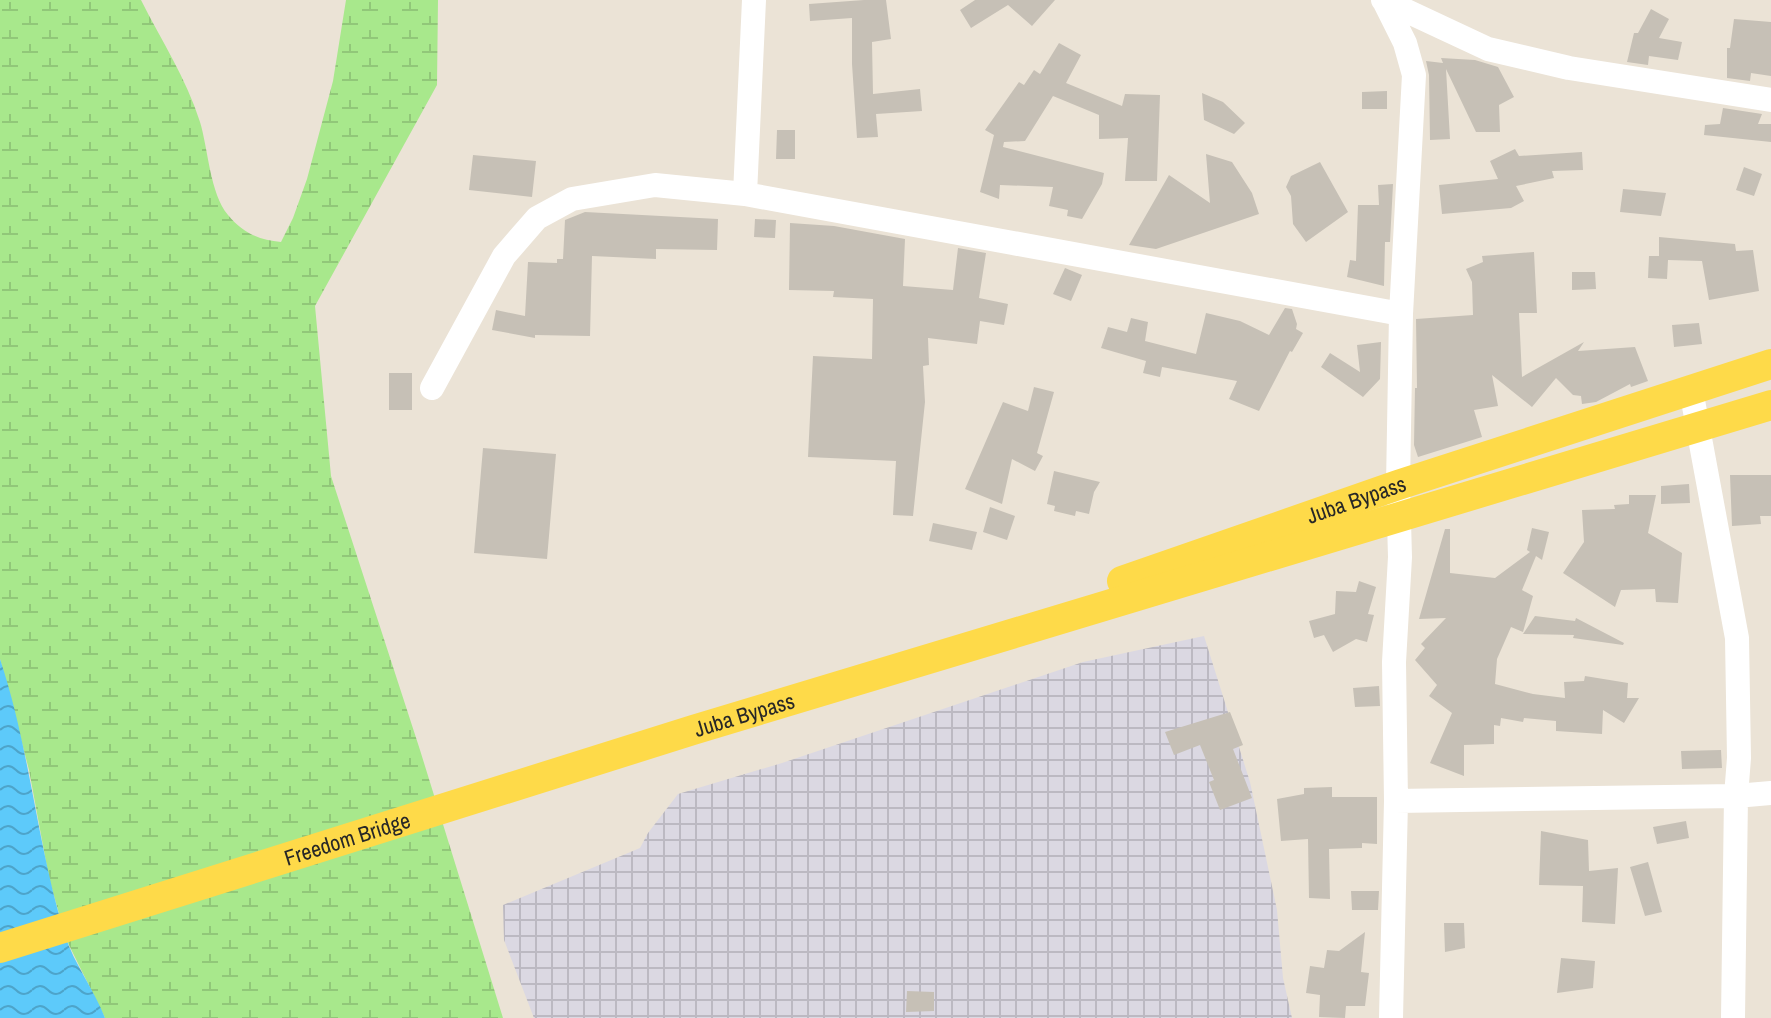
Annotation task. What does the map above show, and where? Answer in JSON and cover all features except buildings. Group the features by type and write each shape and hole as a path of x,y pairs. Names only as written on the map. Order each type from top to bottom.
{"main road":[{"name":"Juba Bypass","path":"693,730 1398,485 1771,364"},
{"name":"Juba Bypass","path":"693,730 1771,405"},
{"name":"Freedom Bridge","path":"0,948 693,730"}],"street":[{"path":"745,194 754,0"},
{"path":"1384,0 1488,49 1569,68 1771,100"},
{"path":"1384,0 1405,43 1414,75 1401,314 1400,557 1394,662 1396,801 1391,1018"},
{"path":"432,388 504,256 537,218 572,199 655,185 745,194 1401,314"},
{"path":"1691,390 1737,638 1739,758 1733,1018"},
{"path":"1396,801 1771,793"}],"shaded area":[{"path":"1204,636 1250,782 1277,910 1283,978 1292,1018 534,1018 504,940 503,905 640,848 678,794 782,763 1083,662"}],"green space":[{"path":"0,0 141,0 194,106 213,183 222,206 246,231 281,242 307,179 333,81 346,0 438,0 437,85 315,306 331,476 503,1018 105,1018 66,939 49,878 29,770 0,659"}],"water":[{"path":"0,659 19,727 55,901 65,935 105,1018 0,1018"}]}
